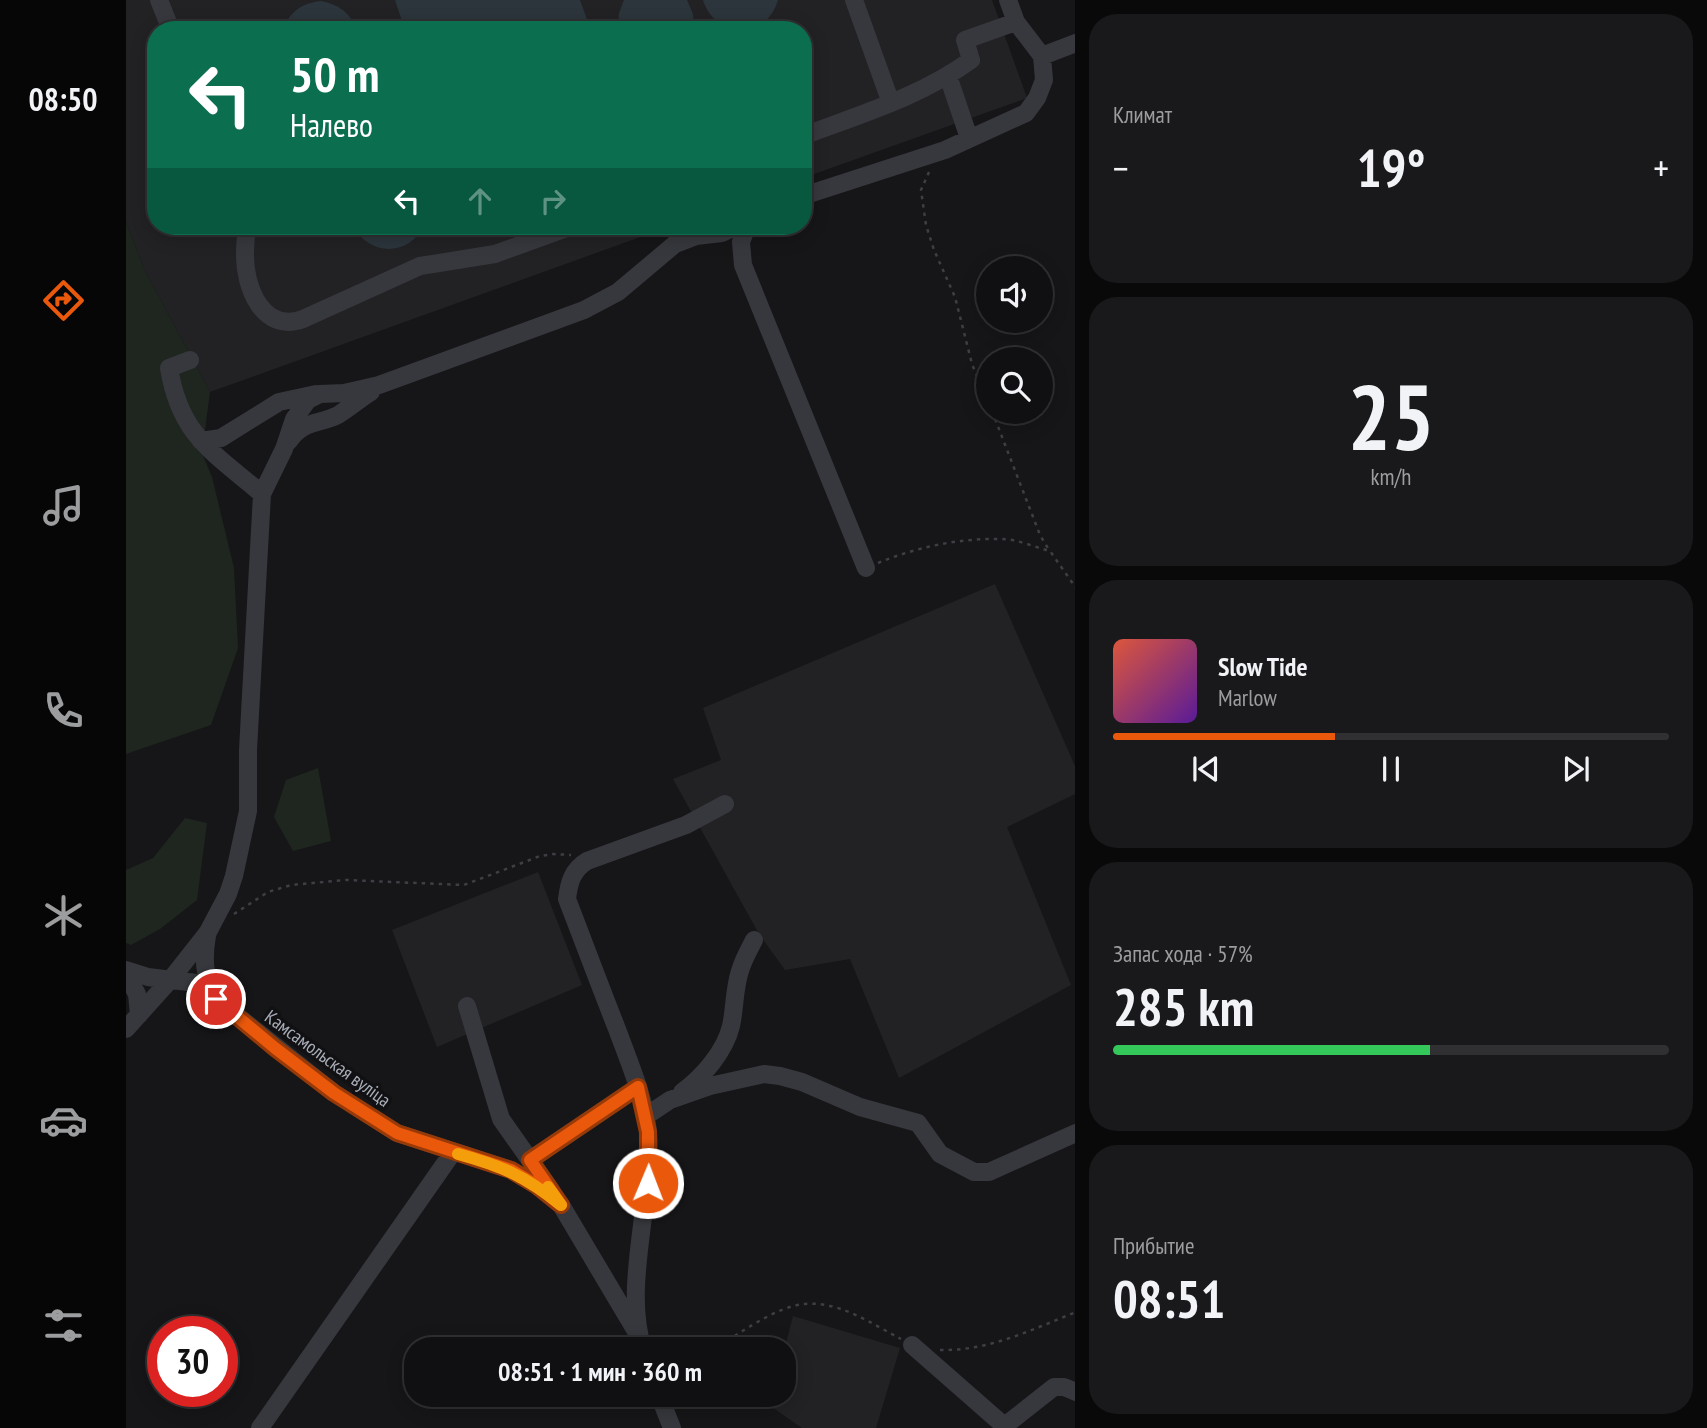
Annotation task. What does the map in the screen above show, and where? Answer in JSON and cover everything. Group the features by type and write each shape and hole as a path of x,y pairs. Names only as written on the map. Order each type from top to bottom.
{"street":[{"path":"159,0 167,21"},
{"path":"854,0 891,103"},
{"path":"812,193 945,150 1026,113 1037,98 1044,80 1042,56 1016,22 1008,0"},
{"path":"812,133 912,95 948,76 971,60 965,40 1016,22"},
{"path":"1042,56 1075,43"},
{"path":"948,76 969,138"},
{"path":"247,235 246,265 258,304 276,321 284,323 303,319 420,266 495,254 547,235"},
{"path":"201,441 221,438 279,402 379,386 583,310 618,292 675,244 705,235"},
{"path":"744,235 741,242 743,265 866,568"},
{"path":"190,360 169,368 180,412 201,441 262,494"},
{"path":"126,1028 171,979 208,932 231,886 248,811 248,750 262,494 294,433 305,425 334,417 379,386"},
{"path":"284,449 294,419 302,407 320,394"},
{"path":"587,861 686,825 725,804"},
{"name":"Камсамольская вуліца","path":"587,861 573,876 567,899 638,1087 646,1116 648,1183 637,1283 641,1337"},
{"path":"208,932 205,966 208,985 216,999"},
{"path":"646,1116 688,1087 718,1054 731,1026 733,1000 740,971 754,940"},
{"path":"126,972 137,994 139,1014"},
{"name":"Камсамольская вуліца","path":"126,972 196,983 334,1093 397,1133 511,1170 536,1185 561,1205 638,1337"},
{"path":"467,1006 501,1119 561,1205"},
{"path":"670,1100 749,1077 764,1074 780,1076 802,1082 860,1107 918,1123 940,1154 974,1171 989,1172 1075,1133"},
{"path":"530,1160 638,1087"},
{"path":"260,1428 453,1152"},
{"path":"912,1346 1001,1423 1007,1423 1054,1387 1064,1387 1075,1392"},
{"path":"664,1407 672,1428"}],"path":[{"path":"929,170 921,190 926,225 954,297 976,374"},
{"path":"997,424 1040,535 1075,589"},
{"path":"866,568 925,547 955,542 1004,539 1049,551"},
{"path":"229,919 268,892 291,885 346,880 464,885 547,854 571,855 587,861"},
{"path":"734,1337 768,1318 804,1304 840,1309 863,1318 912,1346 931,1350 980,1347 1075,1312"}],"shaded area":[{"path":"126,0 992,0 1027,98 812,175 812,21 147,21 147,235 646,235 210,392 144,269 126,222"},
{"path":"395,0 580,0 588,21 402,21"},
{"path":"624,0 687,0 693,21 619,21"},
{"path":"703,0 778,0 765,21 717,21 709,13"},
{"path":"321,1 333,4 343,10 352,21 288,21 297,9"},
{"path":"126,222 144,269 210,392 202,453 212,477 234,568 238,648 211,725 126,754"},
{"path":"418,235 399,248 388,249 369,243 360,236"},
{"path":"995,584 1075,766 1075,794 1007,827 1071,985 899,1078 850,959 785,970 759,934 673,779 721,760 703,708"},
{"path":"318,768 331,841 293,851 274,817 286,780"},
{"path":"185,818 207,823 197,900 160,929 131,945 126,943 126,870 153,858"},
{"path":"538,872 582,985 437,1047 392,930"},
{"path":"793,1316 900,1348 876,1428 802,1428 772,1407 796,1407 796,1337 788,1337"}],"slow traffic":[{"path":"458,1154 511,1170 561,1205 548,1187"}],"route":[{"path":"216,999 334,1093 397,1133 511,1170 561,1205 530,1160 638,1087 648,1132 648,1183"}]}
